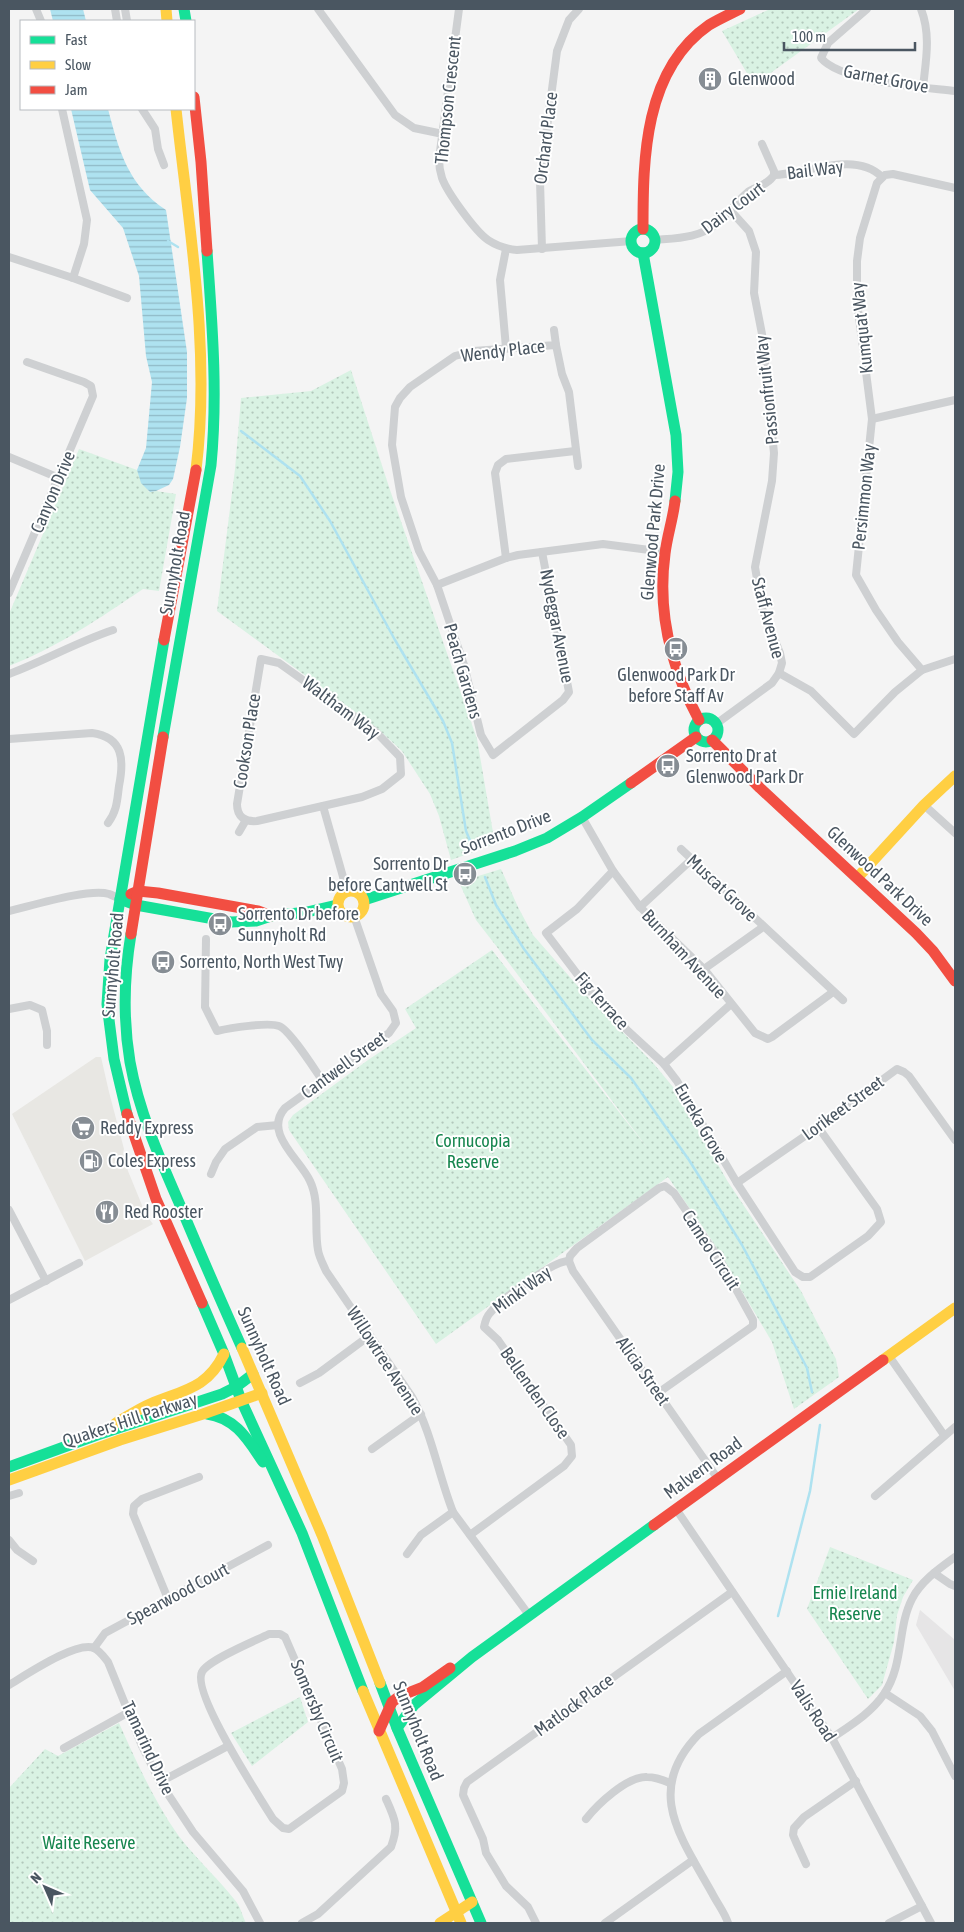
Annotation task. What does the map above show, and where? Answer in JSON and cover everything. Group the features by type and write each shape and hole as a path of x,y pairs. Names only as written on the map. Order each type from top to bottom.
{"main road":[{"path":"643,229 643,176 650,115 657,94 669,69 687,45 710,25 740,9"},
{"name":"Sunnyholt Road","path":"195,106 201,162 214,353 216,426 211,465 173,675 138,891 126,975 126,1038 133,1080 160,1159 262,1392 325,1543 397,1728 481,1923"},
{"name":"Sunnyholt Road","path":"176,110 201,342 201,411 196,469 175,577 110,959 107,1004 114,1059 128,1118 156,1199 224,1354 241,1400 324,1588 380,1731 461,1923"},
{"path":"643,229 650,232 655,240 652,249 643,253 635,250 632,241 636,232 643,229"},
{"name":"Glenwood Park Drive","path":"643,253 674,418 676,441 677,473 675,500 665,552 663,600 667,638 685,695 699,720"},
{"path":"709,719 716,724 717,731 712,740 704,741 696,737 694,729 699,720 709,719"},
{"name":"Sorrento Drive","path":"364,900 530,845 563,829 696,737"},
{"name":"Glenwood Park Drive","path":"712,740 753,782 925,941 955,980"},
{"path":"858,878 924,805 955,776"},
{"path":"120,899 138,891 258,911 271,916"},
{"path":"347,891 358,892 364,900 362,912 354,916 343,914 337,905 340,896 347,891"},
{"path":"120,899 136,905 231,922 256,921 271,916 306,912 337,905"},
{"name":"Malvern Road","path":"397,1728 406,1712 415,1703 451,1676 472,1657 955,1308"},
{"path":"96,1435 150,1404 192,1389 212,1374 224,1354"},
{"name":"Quakers Hill Parkway","path":"9,1466 96,1435 191,1405 236,1387 253,1374"},
{"name":"Quakers Hill Parkway","path":"9,1480 262,1392"},
{"path":"202,1414 222,1416 238,1427 279,1484"},
{"name":"Malvern Road","path":"389,1707 400,1696 423,1687 448,1669 472,1657"},
{"path":"380,1731 389,1707"},
{"path":"440,1923 472,1902"}],"street":[{"path":"318,9 395,115 414,128 443,134"},
{"name":"Thompson Crescent","path":"460,9 438,159 440,172 445,184 483,236 506,249 542,249 632,241"},
{"name":"Orchard Place","path":"542,249 539,202 541,163 557,51 569,20 579,9"},
{"name":"Garnet Grove","path":"867,9 828,43 821,58 827,65 845,73 955,91"},
{"path":"921,9 928,46 923,87"},
{"path":"62,110 86,220 84,244 73,278"},
{"path":"143,110 155,129 158,149 164,165"},
{"name":"Dairy Court","path":"655,240 685,238 703,233 718,222 748,193 771,180 774,175 772,167 762,144"},
{"name":"Bail Way","path":"774,175 832,165 845,165 869,168 882,178"},
{"path":"882,178 893,174 955,188"},
{"name":"Kumquat Way","path":"872,419 857,302 857,261 860,238 877,183 882,178"},
{"name":"Passionfruit Way","path":"730,210 745,226 756,252 754,287 762,334 773,444 772,481"},
{"path":"506,249 500,280 506,348"},
{"path":"9,257 127,298"},
{"name":"Wendy Place","path":"395,407 402,395 410,387 455,356 470,352 506,348 556,345 554,330"},
{"path":"556,345 562,374 569,392 578,466"},
{"name":"Canyon Drive","path":"9,593 96,388 26,362"},
{"path":"872,419 955,400"},
{"name":"Peach Gardens","path":"395,407 392,445 401,497 419,551 437,585 466,671 481,735 493,755"},
{"name":"Persimmon Way","path":"872,419 856,576 898,642 922,670"},
{"path":"506,558 495,473 498,465 506,459 575,451"},
{"path":"9,457 58,478"},
{"name":"Staff Avenue","path":"716,724 772,684 779,673 782,663 780,653 762,608 755,567 772,481"},
{"path":"437,585 506,558 542,552 603,544 665,552"},
{"name":"Nydeggar Avenue","path":"493,755 563,700 569,692 567,672 542,552"},
{"path":"10,569 18,573"},
{"path":"9,674 113,630"},
{"path":"779,673 800,683 811,691 854,734 895,692 922,670 955,658"},
{"name":"Waltham Way","path":"261,659 279,663 362,721 398,754 401,760 401,774 388,785 374,793 323,806"},
{"name":"Cookson Place","path":"246,820 238,812 237,804 261,659"},
{"path":"9,739 92,733 102,734 112,740 122,756 123,767 115,813 108,823"},
{"path":"924,805 955,833"},
{"path":"239,832 246,820 257,820 323,806 347,891"},
{"name":"Burnham Avenue","path":"582,816 613,871 640,907 704,969 755,1033 768,1039 778,1034 833,992"},
{"name":"Muscat Grove","path":"680,849 843,1000"},
{"path":"640,907 691,860"},
{"name":"Fig Terrace","path":"613,871 577,909 546,933 590,991 628,1031 664,1064"},
{"path":"9,911 91,894 108,894 120,899"},
{"name":"Cantwell Street","path":"278,1126 279,1116 285,1108 390,1033 396,1023 393,1012 382,994 354,916"},
{"path":"704,969 763,927"},
{"path":"206,939 205,1007 217,1031 237,1027 279,1026 288,1032 322,1080"},
{"path":"9,1008 30,1004 42,1010 47,1031 47,1045"},
{"path":"664,1064 731,1004"},
{"name":"Eureka Grove","path":"664,1064 677,1081 737,1183 795,1272 803,1277 810,1277 868,1236 881,1222 877,1209 818,1127"},
{"name":"Lorikeet Street","path":"737,1183 897,1069 909,1076 955,1140"},
{"path":"211,1174 218,1158 226,1149 257,1127 278,1126"},
{"name":"Willowtree Avenue","path":"278,1126 282,1139 307,1175 313,1189 318,1250 326,1271 412,1397 421,1414 430,1435 446,1495 453,1512 529,1615"},
{"name":"Cameo Circuit","path":"569,1261 570,1256 577,1248 659,1188 665,1186 674,1193 711,1246 753,1320 753,1326 658,1393"},
{"path":"9,1210 46,1281"},
{"name":"Minki Way","path":"484,1327 489,1314 509,1295 556,1264 569,1261"},
{"name":"Alicia Street","path":"569,1261 573,1271 718,1479"},
{"path":"9,1300 79,1263"},
{"name":"Bellenden Close","path":"470,1535 564,1466 572,1456 573,1450 498,1340 484,1327"},
{"path":"300,1383 319,1373 369,1336"},
{"path":"889,1356 944,1435"},
{"path":"372,1449 421,1414"},
{"path":"875,1496 955,1427"},
{"path":"168,1599 133,1514 134,1506 142,1499 199,1477"},
{"path":"9,1496 19,1493"},
{"name":"Valis Road","path":"676,1509 832,1738 931,1923"},
{"path":"407,1554 420,1535 453,1512"},
{"path":"9,1540 22,1555 33,1561"},
{"name":"Spearwood Court","path":"94,1648 105,1633 268,1545"},
{"path":"832,1738 873,1708 885,1693 893,1678 912,1600 921,1586 954,1560"},
{"path":"934,1574 955,1586"},
{"name":"Matlock Place","path":"536,1923 528,1907 506,1886 486,1853 483,1839 463,1795 467,1782 732,1592"},
{"name":"Somersby Circuit","path":"269,1634 280,1634 285,1637 342,1769 344,1783 342,1791 289,1828 282,1828 273,1819 228,1746 202,1689 200,1677 202,1671 224,1656 269,1634"},
{"path":"9,1685 70,1651 82,1647 94,1648"},
{"name":"Tamarind Drive","path":"94,1648 108,1662 142,1746 160,1782 193,1832 243,1891 260,1923"},
{"path":"728,1923 693,1860 676,1824 671,1809 670,1783 680,1758 700,1734 787,1671"},
{"path":"885,1693 920,1716 932,1731 955,1776"},
{"path":"64,1748 129,1712"},
{"path":"160,1782 228,1746"},
{"path":"586,1819 597,1806 632,1780 647,1777 670,1783"},
{"path":"806,1864 793,1835 794,1828 804,1817 856,1781"},
{"path":"302,1923 318,1914 391,1847 396,1824 386,1799"},
{"path":"605,1923 693,1860"},
{"path":"889,1923 922,1906"}],"shaded area":[{"path":"96,1057 101,1057 128,1171 146,1215 153,1224 85,1261 12,1114"},
{"path":"920,1610 955,1640 955,1691 916,1625"}],"green space":[{"path":"770,9 859,9 754,85 722,31"},
{"path":"351,370 390,490 477,739 495,844 451,860 439,816 430,794 402,751 377,728 217,611 235,469 241,398 311,391"},
{"path":"79,449 137,470 149,492 156,491 176,494 159,591 143,589 62,641 9,666 9,614"},
{"name":"Cornucopia Reserve","path":"501,869 533,935 583,992 654,1064 673,1087 728,1182 801,1291 836,1359 839,1377 794,1409 772,1342 713,1242 668,1177 436,1344 289,1130 288,1122 293,1115 368,1060 416,1028 405,1009 492,950 648,1149 476,920 459,882"},
{"name":"Ernie Ireland Reserve","path":"830,1547 913,1580 903,1597 897,1615 894,1642 882,1685 868,1699 807,1609"},
{"path":"300,1697 308,1722 252,1766 231,1733"},
{"name":"Waite Reserve","path":"119,1723 146,1780 169,1822 199,1860 236,1901 246,1923 9,1923 9,1788 45,1749 58,1756"}],"water":[{"path":"50,9 83,9 86,20 53,20"},
{"path":"71,110 108,110 116,139 127,166 142,190 166,210 187,352 187,398 173,479 169,485 156,491 150,492 141,483 137,470 146,448 152,382 146,356 139,276 123,228 90,190"}],"waterway":[{"path":"168,241 178,247"},
{"path":"241,431 300,476 330,521 395,640 443,721 452,743 466,831 474,850"},
{"path":"485,877 496,905 524,949 592,1040 631,1078 689,1160 742,1245 807,1368 812,1392"},
{"path":"778,1616 810,1491 820,1425"}],"traffic: fast":[{"path":"184,9 186,20"},
{"path":"643,229 651,233 655,241 651,249 643,253 635,249 631,241 635,233 643,229"},
{"path":"163,737 211,465 214,385 207,251"},
{"path":"643,253 676,435 678,472 675,501"},
{"path":"127,1114 114,1059 107,1004 110,959 164,640"},
{"path":"706,718 714,722 718,730 714,738 706,742 698,738 694,730 698,722 706,718"},
{"path":"364,900 515,851 547,838 582,817 631,783"},
{"path":"120,899 136,905 231,922 256,921 271,916 307,912 337,905"},
{"path":"131,934 127,966 125,1014 134,1081 151,1135 165,1170 242,1348"},
{"path":"202,1303 241,1400 302,1533 363,1691"},
{"path":"9,1467 97,1435 222,1394 236,1387 253,1374"},
{"path":"207,1414 217,1416 234,1425 263,1462"},
{"path":"397,1728 414,1705 472,1657 654,1525"},
{"path":"380,1683 397,1728 481,1923"}],"traffic: slow":[{"path":"166,9 167,20"},
{"path":"176,110 192,244 200,335 200,425 196,470"},
{"path":"858,877 924,805 955,776"},
{"path":"351,891 360,895 364,904 360,913 351,917 342,913 338,904 342,895 351,891"},
{"path":"883,1360 955,1308"},
{"path":"242,1348 322,1535 380,1683"},
{"path":"116,1423 146,1406 202,1382 210,1375 224,1354"},
{"path":"9,1480 120,1440 262,1393"},
{"path":"363,1691 461,1923"},
{"path":"440,1923 472,1902"}],"traffic: jam":[{"path":"643,229 644,174 647,145 652,117 660,91 671,66 688,44 709,25 740,9"},
{"path":"195,106 207,251"},
{"path":"164,640 196,470"},
{"path":"675,501 666,547 663,576 665,619 668,640 674,660 689,700 699,720"},
{"path":"131,934 163,737"},
{"path":"631,783 696,737"},
{"path":"712,740 760,788 916,933 933,951 955,981"},
{"path":"131,894 138,891 158,893 258,911 271,916"},
{"path":"127,1114 156,1199 202,1303"},
{"path":"654,1525 883,1360"},
{"path":"379,1731 392,1702 400,1696 423,1687 450,1668"}],"place":[{"name":"Glenwood","path":"710,79"},
{"name":"Glenwood Park Dr before Staff Av","path":"676,649"},
{"name":"Sorrento Dr at Glenwood Park Dr","path":"668,766"},
{"name":"Sorrento Dr before Cantwell St","path":"465,874"},
{"name":"Sorrento Dr before Sunnyholt Rd","path":"220,924"},
{"name":"Sorrento, North West Twy","path":"163,962"},
{"name":"Reddy Express","path":"83,1128"},
{"name":"Coles Express","path":"91,1161"},
{"name":"Red Rooster","path":"107,1212"}]}
